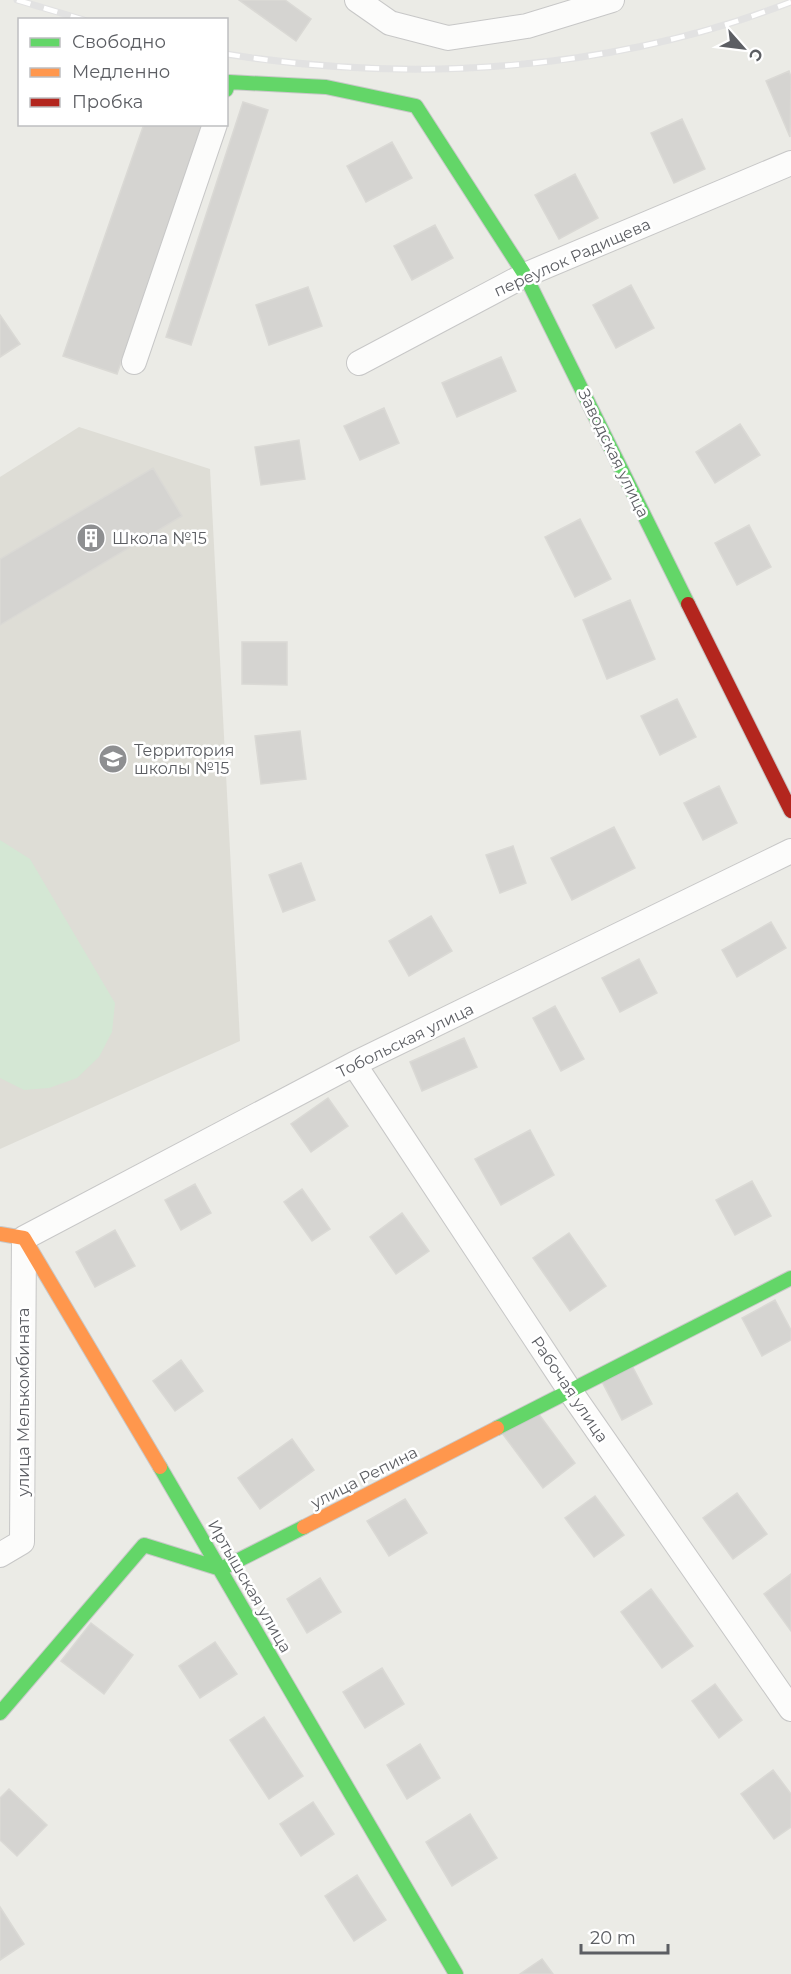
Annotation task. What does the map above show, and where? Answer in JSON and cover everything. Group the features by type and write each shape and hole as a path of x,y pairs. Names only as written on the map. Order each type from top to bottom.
{"street":[{"path":"357,0 390,23 448,38 527,26 612,0"},
{"name":"Заводская улица","path":"228,85 229,82 326,87 416,106 525,275 791,811"},
{"path":"134,362 214,126"},
{"name":"переулок Радищева","path":"359,363 525,275 791,163"},
{"name":"Тобольская улица","path":"24,1238 354,1064 791,851"},
{"name":"Рабочая улица","path":"354,1064 570,1391 791,1709"},
{"path":"0,1234 24,1238"},
{"name":"улица Мелькомбината","path":"0,1555 22,1542 24,1238"},
{"name":"Иртышская улица","path":"24,1238 221,1569 456,1974"},
{"name":"улица Репина","path":"221,1569 791,1278"},
{"path":"0,1713 144,1545 221,1569"}],"shaded area":[{"name":"Территория школы №15","path":"79,427 210,469 240,1041 0,1149 0,477"}],"green space":[{"path":"0,840 30,859 115,1003 112,1032 99,1057 77,1078 49,1088 24,1090 0,1078"}],"building":[{"path":"239,0 285,0 311,19 296,41"},
{"path":"789,71 791,77 790,137 766,81"},
{"path":"243,102 268,110 191,345 166,337"},
{"path":"682,119 705,169 674,183 651,133"},
{"path":"143,126 204,126 117,374 63,356"},
{"path":"392,142 412,178 366,202 347,166"},
{"path":"575,174 598,218 559,239 535,195"},
{"path":"435,225 453,258 412,280 394,246"},
{"path":"631,285 654,328 616,348 593,305"},
{"path":"308,287 322,326 269,345 256,305"},
{"path":"0,315 20,344 0,357"},
{"path":"501,357 516,391 457,417 442,383"},
{"path":"384,408 399,443 360,460 344,426"},
{"path":"740,424 760,455 715,483 696,452"},
{"path":"299,440 305,479 261,485 255,447"},
{"name":"Школа №15","path":"153,468 182,516 0,625 0,559"},
{"path":"580,519 611,579 575,597 545,537"},
{"path":"749,525 771,567 737,585 715,543"},
{"path":"630,600 655,659 607,679 583,620"},
{"path":"242,642 287,642 287,685 242,684"},
{"path":"677,699 696,737 660,755 641,716"},
{"path":"300,731 306,779 261,784 255,736"},
{"path":"719,786 737,823 703,840 684,803"},
{"path":"614,827 635,868 572,900 551,858"},
{"path":"513,846 526,883 500,893 486,855"},
{"path":"301,863 315,900 283,912 269,875"},
{"path":"431,916 452,951 409,976 389,941"},
{"path":"771,922 786,948 737,977 722,950"},
{"path":"639,959 657,993 620,1012 602,978"},
{"path":"555,1006 584,1059 561,1071 533,1018"},
{"path":"464,1038 477,1067 422,1091 410,1062"},
{"path":"328,1098 348,1126 311,1152 291,1124"},
{"path":"530,1130 554,1175 501,1205 475,1159"},
{"path":"752,1181 771,1216 735,1235 716,1200"},
{"path":"195,1184 211,1213 181,1230 165,1200"},
{"path":"302,1189 330,1229 312,1241 284,1202"},
{"path":"402,1213 429,1251 396,1274 370,1237"},
{"path":"115,1230 135,1266 95,1287 76,1252"},
{"path":"569,1233 606,1286 570,1311 533,1258"},
{"path":"775,1300 791,1330 791,1340 762,1356 742,1318"},
{"path":"181,1360 203,1391 175,1411 153,1381"},
{"path":"629,1360 652,1404 622,1420 599,1376"},
{"path":"535,1409 575,1463 543,1488 502,1433"},
{"path":"292,1439 314,1470 260,1509 238,1478"},
{"path":"737,1493 767,1534 733,1559 703,1518"},
{"path":"595,1496 624,1535 594,1557 565,1518"},
{"path":"405,1499 427,1533 389,1556 367,1521"},
{"path":"791,1574 791,1631 764,1594"},
{"path":"320,1578 341,1612 307,1633 287,1599"},
{"path":"651,1589 693,1646 662,1668 621,1612"},
{"path":"91,1623 133,1655 104,1694 61,1661"},
{"path":"215,1642 237,1674 200,1698 179,1666"},
{"path":"382,1668 404,1704 365,1728 343,1692"},
{"path":"715,1684 742,1720 719,1738 692,1701"},
{"path":"264,1717 303,1776 269,1799 230,1740"},
{"path":"420,1744 440,1778 407,1799 387,1765"},
{"path":"773,1770 791,1794 791,1827 774,1839 741,1794"},
{"path":"9,1789 47,1825 17,1856 0,1840 0,1798"},
{"path":"313,1802 334,1834 301,1856 280,1824"},
{"path":"470,1814 497,1858 452,1886 426,1842"},
{"path":"357,1875 386,1920 354,1941 325,1896"},
{"path":"0,1907 24,1944 0,1960"},
{"path":"542,1959 553,1974 520,1974"}],"railway":[{"path":"17,0 77,18"},
{"path":"228,54 297,63 369,68 440,69 512,65 584,57 654,43 723,25 791,2"}],"traffic: fast":[{"path":"228,85 229,82 326,87 416,106 525,275 688,604"},
{"path":"497,1428 791,1278"},
{"path":"160,1467 456,1974"},
{"path":"0,1713 144,1545 221,1569 304,1527"}],"traffic: slow":[{"path":"0,1234 24,1238 160,1467"},
{"path":"304,1527 497,1428"}],"traffic: jam":[{"path":"688,604 791,811"}],"place":[{"name":"Школа №15","path":"91,538"},
{"name":"Территория школы №15","path":"113,759"}]}
